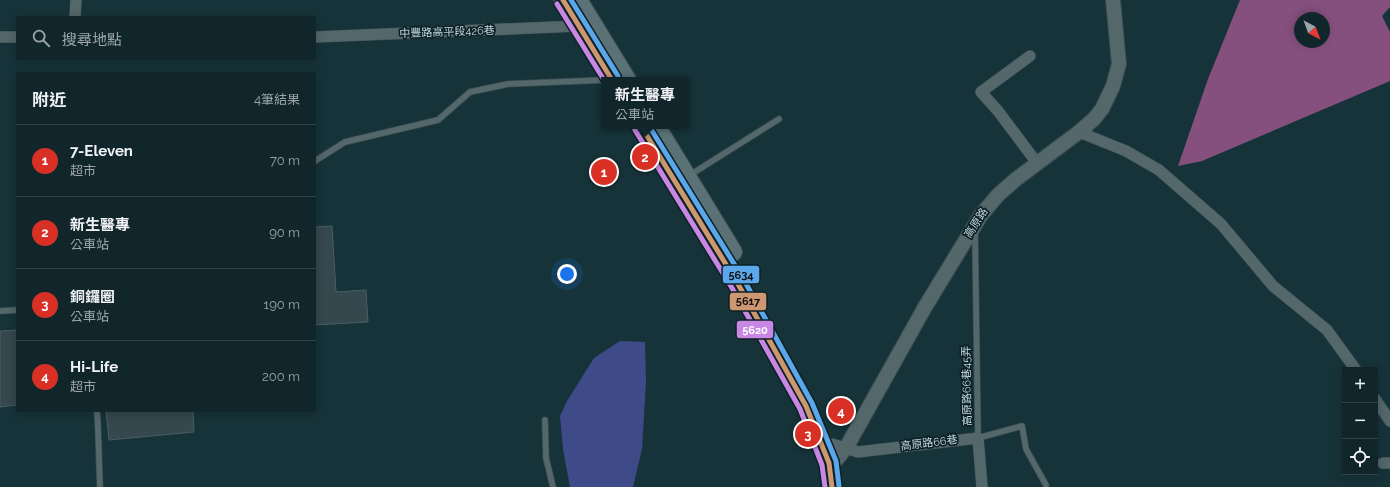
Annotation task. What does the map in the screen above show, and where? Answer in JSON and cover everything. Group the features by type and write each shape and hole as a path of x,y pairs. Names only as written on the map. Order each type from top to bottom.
{"main road":[{"path":"563,0 579,26 616,77"},
{"path":"578,0 616,77"},
{"path":"642,129 681,180 748,277 813,394 836,454 842,487"},
{"path":"657,129 681,180"},
{"path":"832,487 836,454"}],"street":[{"path":"75,16 76,0"},
{"name":"高原路","path":"836,454 988,205 998,194 1015,180 1079,132 1094,119 1102,108 1113,86 1119,64 1113,0"},
{"name":"中豐路高平段426巷","path":"316,37 579,26"},
{"path":"0,36 16,37"},
{"path":"1030,56 981,92 998,111 1037,163"},
{"path":"1079,132 1126,151 1159,170 1221,224 1273,286 1327,330 1354,367"},
{"path":"1378,403 1390,421"},
{"path":"978,438 982,487"},
{"name":"高原路66巷","path":"836,454 978,438"}],"lane":[{"path":"316,160 345,142 438,120 470,92 508,84 601,80"},
{"path":"681,180 779,119"},
{"name":"高原路66巷45弄","path":"975,224 978,438 1022,426 1026,449 1046,485"},
{"path":"0,312 16,310"},
{"path":"96,412 100,487"},
{"path":"545,420 546,458 553,487"}],"shaded area":[{"path":"1240,0 1390,0 1390,7 1382,16 1390,32 1390,81 1202,161 1178,166 1208,79"}],"water":[{"path":"620,341 645,342 646,382 642,449 633,487 570,487 563,449 560,416 567,401 594,358"}],"building":[{"path":"332,226 336,292 366,290 368,322 316,325 316,227"},
{"path":"16,330 16,405 0,407 0,331"},
{"path":"106,412 193,412 194,432 109,440"}],"transit line":[{"name":"5617","path":"563,0 610,77"},
{"name":"5634","path":"571,0 618,76"},
{"name":"5620","path":"557,4 602,77"},
{"name":"5617","path":"643,129 738,284 806,406 829,463 832,487"},
{"name":"5634","path":"651,129 744,280 812,403 836,461 839,486"},
{"name":"5620","path":"635,130 732,288 800,409 822,465 825,487"}],"place":[{"name":"新生醫專","path":"645,157"},
{"name":"7-Eleven","path":"604,172"},
{"name":"Hi-Life","path":"841,411"},
{"name":"銅鑼圈","path":"808,434"}]}
